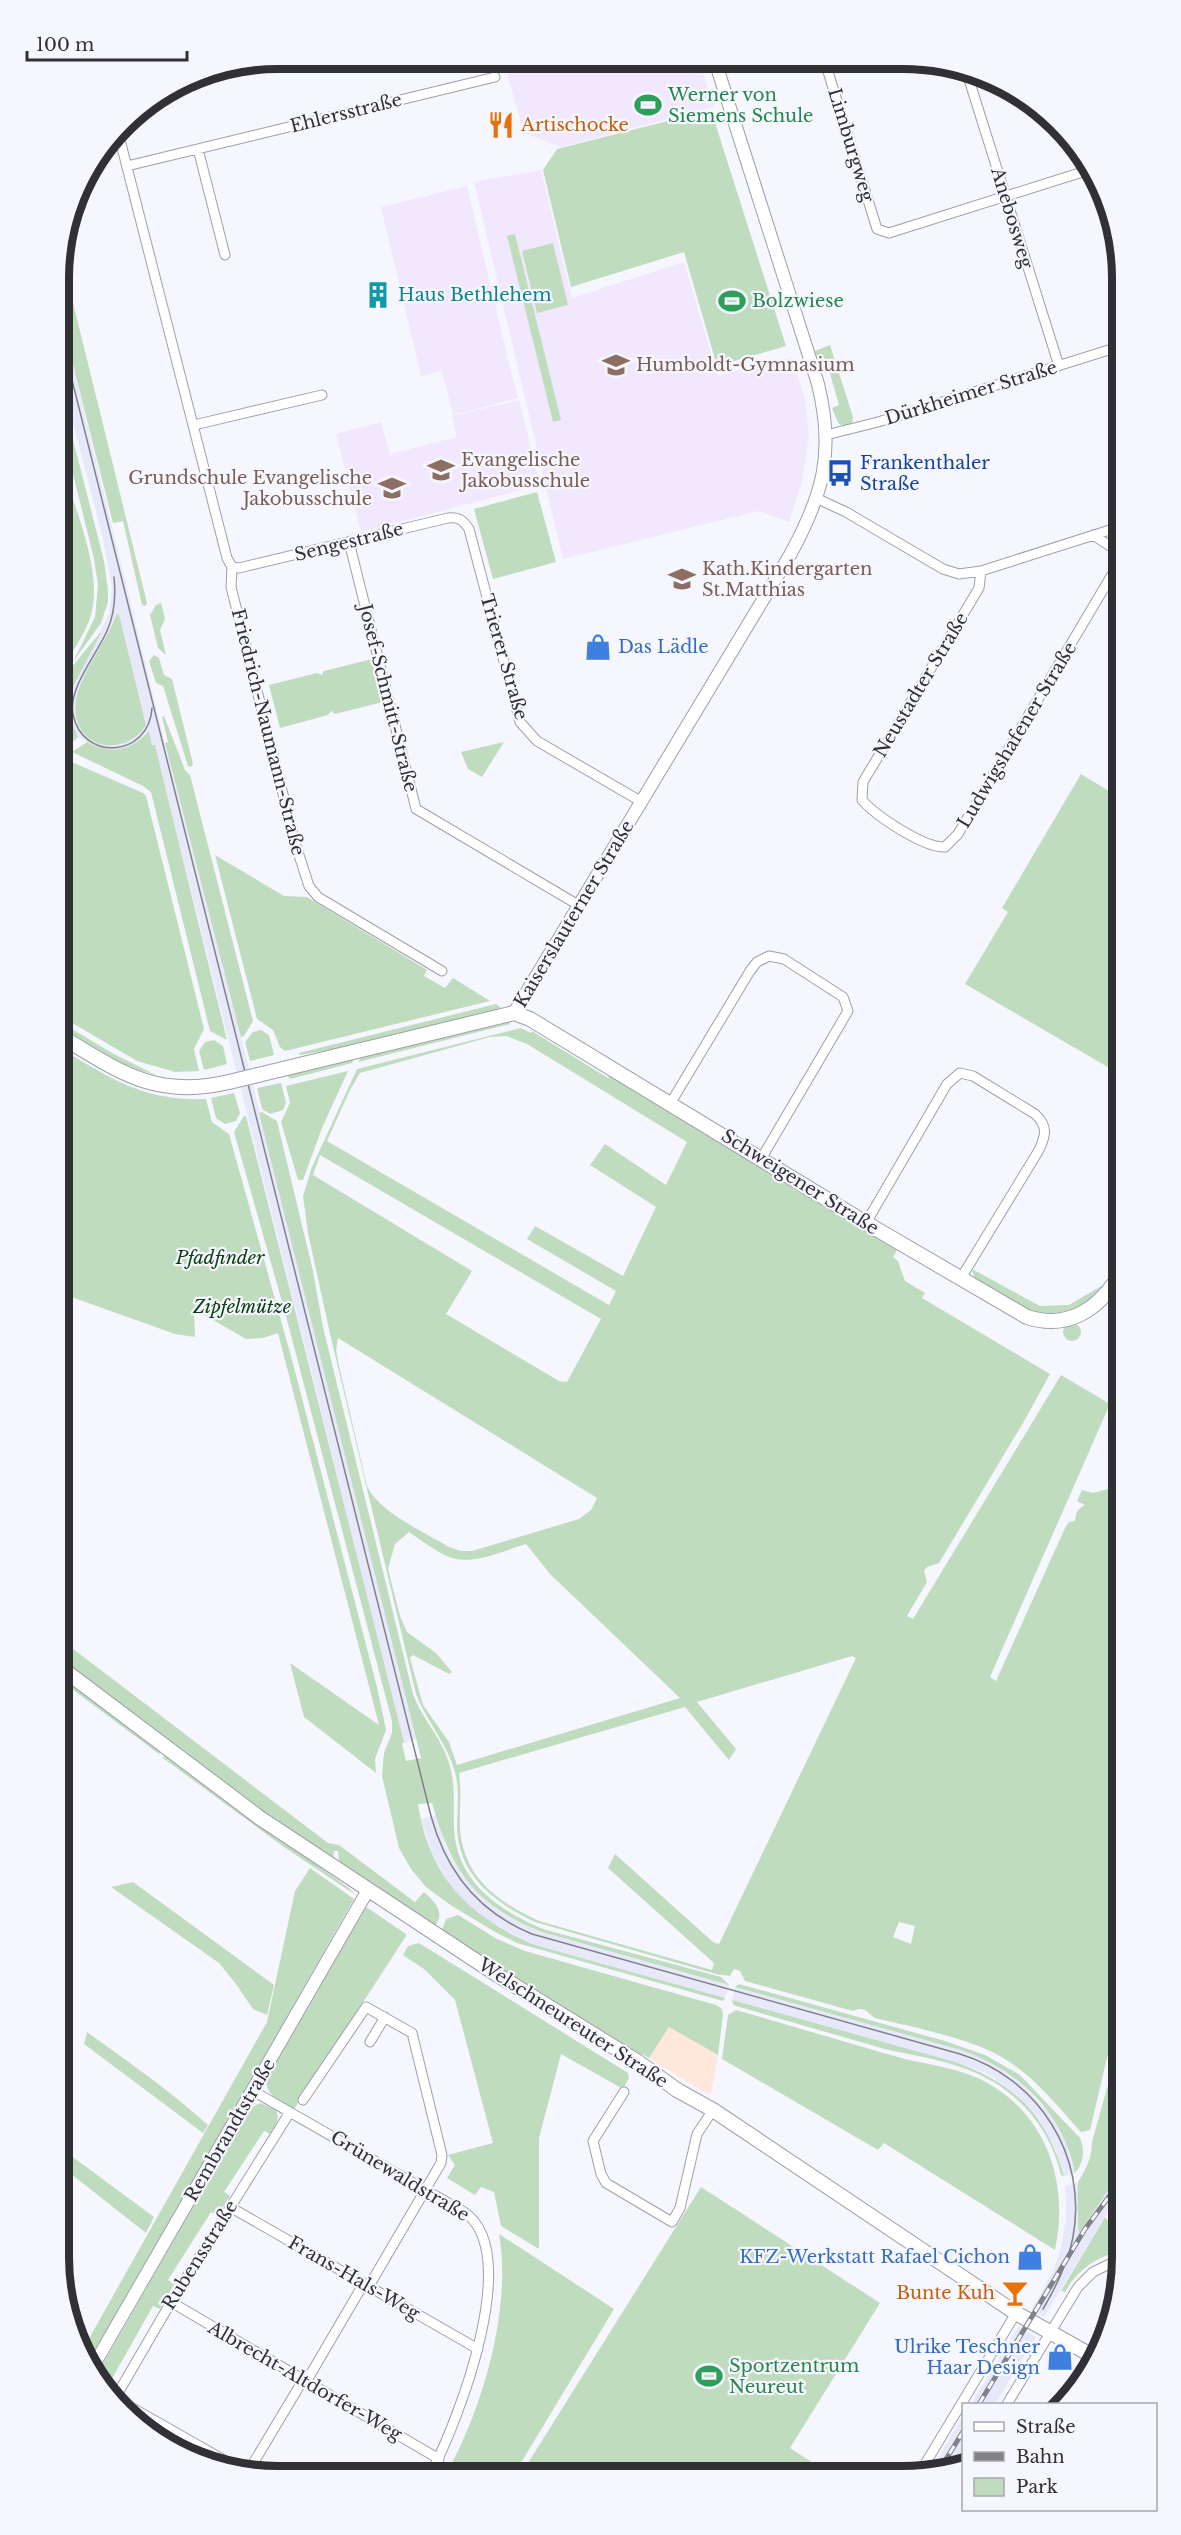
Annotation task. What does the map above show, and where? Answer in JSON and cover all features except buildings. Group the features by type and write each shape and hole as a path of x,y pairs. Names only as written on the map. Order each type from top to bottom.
{"main road":[{"name":"Kaiserslauterner Straße","path":"69,1041 112,1067 153,1084 190,1089 229,1082 514,1013"},
{"name":"Schweigener Straße","path":"514,1013 530,1019 1015,1311 1036,1320 1064,1320 1091,1309 1102,1300 1112,1286"},
{"name":"Welschneureuter Straße","path":"69,1674 260,1818 496,1974 638,2062 677,2090 713,2110 1016,2313 1088,2354"}],"street":[{"name":"Kaiserslauterner Straße","path":"514,1013 790,555 818,499 825,459 826,435 818,384 718,69"},
{"name":"Limburgweg","path":"827,69 877,229 889,233 1005,197"},
{"name":"Ehlersstraße","path":"127,166 495,77"},
{"name":"Anebosweg","path":"969,80 1059,366"},
{"name":"Friedrich-Naumann-Straße","path":"120,141 228,562 232,567 231,586 293,836 309,886 318,897 442,971"},
{"path":"198,149 225,255"},
{"path":"1005,197 1083,172"},
{"name":"Dürkheimer Straße","path":"826,435 859,428 1112,349"},
{"path":"194,425 322,395"},
{"path":"818,499 846,512 943,569 959,574 981,571 1112,529"},
{"name":"Sengestraße","path":"232,567 239,568 448,518 464,521"},
{"name":"Trierer Straße","path":"464,521 469,529 520,722 537,741 642,802"},
{"path":"1093,535 1112,547"},
{"name":"Josef-Schmitt-Straße","path":"349,542 416,809 580,906"},
{"name":"Neustadter Straße","path":"862,800 863,782 979,588 981,571"},
{"name":"Ludwigshafener Straße","path":"862,800 871,810 926,844 937,848 948,845 958,834 1112,575"},
{"path":"670,1104 757,962 769,956 784,959 843,996 848,1011 761,1159"},
{"path":"866,1223 947,1084 960,1073 974,1076 1035,1114 1042,1121 1046,1134 1039,1150 962,1278"},
{"name":"Rembrandtstraße","path":"96,2361 368,1890"},
{"path":"250,2464 441,2163 442,2155 411,2033 366,2007 303,2100"},
{"path":"370,2042 385,2017"},
{"name":"Grünewaldstraße","path":"253,2091 470,2216 483,2235 487,2251 487,2288 478,2349 464,2398 434,2466"},
{"path":"624,2092 593,2141 601,2174 606,2183 672,2222 680,2208 697,2134 713,2110"},
{"name":"Rubensstraße","path":"118,2391 171,2302 290,2112"},
{"name":"Frans-Hals-Weg","path":"230,2207 478,2349"},
{"path":"1008,2403 1078,2287 1087,2277 1112,2261"},
{"name":"Albrecht-Altdorfer-Weg","path":"171,2302 438,2459"},
{"path":"925,2464 1016,2313"},
{"path":"140,2413 218,2457"}],"shaded area":[{"path":"506,69 702,69 714,107 561,147 524,133"},
{"name":"Humboldt-Gymnasium","path":"541,170 572,298 684,262 718,376 792,357 805,400 809,434 802,482 789,522 759,511 563,559 474,182"},
{"path":"467,186 507,355 493,359 507,356 518,398 453,415 442,371 421,376 381,207"},
{"path":"69,350 161,728 241,1037 416,1739 404,1743 155,745 148,732 135,744 122,749 101,749 78,737 69,716 70,689 109,614 112,588 103,539 69,407","holes":["119,614 146,724 131,741 113,746 100,744 86,735 78,723 75,711 89,669 103,646 116,615"]},
{"name":"Evangelische Jakobusschule","path":"519,400 540,485 361,532 336,434 381,422 390,454 457,437 452,416"},
{"path":"436,1815 446,1848 461,1873 484,1899 500,1912 542,1932 729,1985 725,1998 535,1945 483,1918 454,1891 433,1856 421,1819"},
{"path":"735,1987 961,2050 990,2061 1020,2082 1051,2115 1065,2140 1075,2173 1064,2176 1056,2150 1039,2119 1015,2093 986,2073 952,2061 732,2000"},
{"path":"669,2027 718,2055 711,2094 709,2095 649,2058"},
{"path":"1077,2183 1079,2233 1112,2185 1112,2205 1044,2317 1032,2309 1053,2271 1061,2248 1066,2218 1065,2186"},
{"path":"1019,2326 1036,2337 996,2403 972,2403"},
{"path":"962,2418 962,2457 937,2463"}],"green space":[{"path":"711,110 786,346 717,366 684,252 571,287 543,170 557,149"},
{"path":"515,234 561,420 553,422 507,236"},
{"path":"553,243 568,305 537,313 522,251"},
{"path":"69,286 147,603 145,606 142,605 123,521 113,523 69,349"},
{"path":"830,345 853,417 852,424 843,426 838,423 832,408 839,405 827,363 819,365 815,351"},
{"path":"69,424 104,561 108,590 108,602 101,623 73,662 95,617 98,585 94,559 69,458"},
{"path":"69,488 90,556 93,577 94,597 91,615 69,658"},
{"path":"537,492 556,562 493,579 474,509"},
{"path":"161,603 165,619 160,630 166,655 158,648 150,615 156,605"},
{"path":"119,614 146,725 129,741 118,745 107,745 97,743 80,728 76,716 76,704 83,678 116,615"},
{"path":"102,631 69,694 69,672"},
{"path":"154,655 159,658 164,675 172,679 193,764 191,767 188,766 163,686 156,683 149,661"},
{"path":"372,659 383,702 335,714 331,711 328,715 280,728 269,685 317,673 322,675 324,671"},
{"path":"69,716 78,737 69,745"},
{"path":"164,716 185,770 190,775 253,1021 241,1037 165,743 168,742 162,717"},
{"path":"149,731 152,745 155,745 227,1040 210,1031 151,792 72,752 87,742 112,750 128,747"},
{"path":"504,742 482,777 468,769 461,752"},
{"path":"69,761 146,796 204,1029 194,1049 199,1071 175,1072 137,1061 69,1021"},
{"path":"1081,774 1112,793 1112,1070 965,984 1008,912 1002,908"},
{"path":"215,855 284,896 307,897 427,970 424,976 445,988 453,978 490,1001 285,1051 280,1047 273,1030 257,1019"},
{"path":"496,1004 501,1008 352,1046 300,1055 299,1053"},
{"path":"509,1019 510,1024 358,1062 361,1057"},
{"path":"69,1027 112,1053 156,1075 119,1062 69,1033"},
{"path":"521,1028 531,1033 532,1031 608,1078 610,1075 896,1247 897,1250 893,1257 898,1261 905,1281 925,1293 922,1298 1050,1374 939,1563 927,1567 924,1571 927,1582 907,1616 913,1619 1061,1375 1110,1404 990,1677 996,1681 1065,1528 1069,1522 1075,1521 1077,1511 1085,1505 1077,1501 1082,1490 1093,1493 1112,1488 1112,2055 1108,2054 1090,2130 1081,2132 1030,2078 1011,2063 981,2047 946,2035 875,2018 863,2009 853,2011 745,1981 740,1971 734,1969 730,1976 716,1974 535,1922 493,1897 472,1874 459,1845 455,1772 416,1694 331,1338 308,1233 303,1196 312,1167 357,1069","holes":["506,1036 527,1044 687,1142 666,1185 605,1144 590,1165 656,1207 623,1276 535,1226 527,1239 616,1291 609,1305 327,1141 360,1073 490,1037","320,1155 601,1319 567,1382 559,1381 446,1314 472,1271 313,1175","338,1338 597,1498 591,1510 579,1519 472,1551 461,1551 449,1547 415,1528 381,1504 367,1486 336,1350","409,1532 449,1557 468,1560 526,1544 550,1574 680,1698 457,1765 449,1742 423,1705 410,1658 413,1655 449,1674 452,1672 436,1653 407,1632 400,1616 388,1569 395,1544","852,1656 856,1658 719,1944 713,1942 615,1854 608,1868 714,1963 712,1970 539,1921 510,1906 476,1875 468,1861 460,1829 459,1773 685,1707 729,1760 736,1749 697,1702","899,1922 915,1926 911,1944 893,1937"]},
{"path":"261,1030 269,1035 274,1055 250,1061 245,1042 253,1032"},
{"path":"214,1040 223,1046 227,1064 204,1070 199,1051 205,1042"},
{"path":"69,1053 114,1079 147,1092 184,1099 206,1099 212,1122 229,1134 292,1360 377,1687 386,1730 375,1759 376,1773 304,1717 290,1663 379,1725 278,1333 263,1338 246,1339 194,1309 195,1337 175,1334 69,1296"},
{"path":"354,1058 352,1063 290,1079 286,1074"},
{"path":"348,1071 322,1128 303,1180 298,1180 281,1122 290,1103 286,1086"},
{"path":"281,1083 286,1103 283,1110 270,1114 262,1109 257,1088"},
{"path":"234,1093 240,1113 236,1121 225,1124 216,1118 211,1098"},
{"path":"262,1112 277,1121 313,1271 323,1327 413,1694 446,1754 451,1771 454,1827 463,1864 483,1892 497,1904 512,1914 546,1930 721,1977 729,1985 542,1932 519,1922 499,1910 469,1883 448,1848 432,1803 418,1804 423,1830 442,1873 472,1907 490,1921 535,1945 725,1998 723,2001 517,1943 449,1904 426,1887 411,1869 399,1848 382,1776 384,1753 392,1733 392,1721 286,1316 234,1132 244,1116 246,1116 404,1742 402,1744 406,1761 421,1758 259,1113"},
{"path":"972,1269 1040,1306 1069,1305 1103,1285 1095,1298 1072,1313 1040,1317 975,1281"},
{"path":"1072,1323 1078,1326 1081,1332 1078,1338 1072,1341 1066,1338 1063,1332 1066,1326"},
{"path":"69,1646 328,1843 339,1845 415,1902 424,1892 435,1903 439,1911 435,1926 339,1862 338,1851 334,1851 333,1858 298,1836 229,1789 69,1666"},
{"path":"69,1681 162,1751 159,1754 69,1687"},
{"path":"166,1754 354,1894 284,1847 163,1758"},
{"path":"310,1868 354,1899 94,2356 87,2342 267,2022 295,1891"},
{"path":"133,1882 274,1985 267,2015 253,2009 219,1963 111,1887"},
{"path":"366,1907 406,1936 294,2109 271,2094 267,2078"},
{"path":"458,1915 497,1939 525,1951 716,2005 722,2009 723,2015 718,2055 669,2027 649,2058 642,2054 640,2056 474,1953 442,1930 446,1919"},
{"path":"419,1943 628,2073 629,2078 623,2089 561,2054 539,2138 539,2249 501,2226 494,2192 481,2187 475,2195 447,2178 455,2165 448,2155 493,2143 455,2000 424,1969 403,1955 408,1946"},
{"path":"739,1984 945,2041 985,2055 1020,2075 1080,2138 1083,2152 1080,2165 1075,2173 1069,2151 1049,2113 1035,2096 1001,2069 961,2050 735,1987"},
{"path":"732,2000 952,2061 993,2079 1009,2090 1037,2117 1057,2154 1064,2176 1061,2175 1047,2138 1037,2122 1011,2094 996,2083 942,2061 885,2049 736,2006"},
{"path":"736,2010 894,2056 957,2071 978,2078 1001,2092 1036,2128 1055,2173 1059,2198 1059,2224 1055,2250 884,2143 878,2150 722,2059 728,2015"},
{"path":"87,2032 194,2112 208,2125 203,2133 84,2044"},
{"path":"1112,2070 1112,2185 1079,2233 1078,2182 1090,2158 1092,2142"},
{"path":"260,2103 276,2110 278,2117 276,2126 270,2134 264,2131 224,2192 230,2196 218,2215 211,2212 168,2280 174,2284 160,2309 153,2306 110,2381 101,2368 249,2109"},
{"path":"69,2154 154,2217 146,2233 69,2172"},
{"name":"Sportzentrum Neureut","path":"701,2187 880,2303 790,2448 818,2466 532,2466 528,2463"},
{"path":"1105,2217 1112,2230 1112,2253 1088,2266 1065,2292 1061,2291"},
{"path":"499,2234 614,2309 519,2466 450,2466 473,2417 492,2356 498,2325 502,2263"}],"tram line":[{"path":"69,368 431,1816 446,1855 455,1872 480,1901 513,1925 532,1934 960,2054 988,2065 1013,2081 1034,2101 1051,2124 1064,2149 1073,2177 1076,2207 1073,2237 1061,2274 1043,2309"},
{"path":"114,577 115,598 112,618 79,682 75,693 73,714 79,730 89,740 101,746 115,748 128,745 140,737 148,725 152,708"}],"railway":[{"path":"980,2403 1085,2229 1112,2193"},
{"path":"945,2461 962,2433"}],"place":[{"name":"Werner von Siemens Schule","path":"648,105"},
{"name":"Artischocke","path":"501,125"},
{"name":"Haus Bethlehem","path":"378,295"},
{"name":"Bolzwiese","path":"732,301"},
{"name":"Humboldt-Gymnasium","path":"616,365"},
{"name":"Evangelische Jakobusschule","path":"441,470"},
{"name":"Frankenthaler Straße","path":"840,473"},
{"name":"Grundschule Evangelische Jakobusschule","path":"392,488"},
{"name":"Kath.Kindergarten St.Matthias","path":"682,579"},
{"name":"Das Lädle","path":"598,647"},
{"name":"KFZ-Werkstatt Rafael Cichon","path":"1030,2257"},
{"name":"Bunte Kuh","path":"1015,2293"},
{"name":"Ulrike Teschner Haar Design","path":"1060,2357"},
{"name":"Sportzentrum Neureut","path":"709,2376"}],"park label":[{"name":"Pfadfinder","path":"220,1258"},
{"name":"Zipfelmütze","path":"242,1307"}]}
